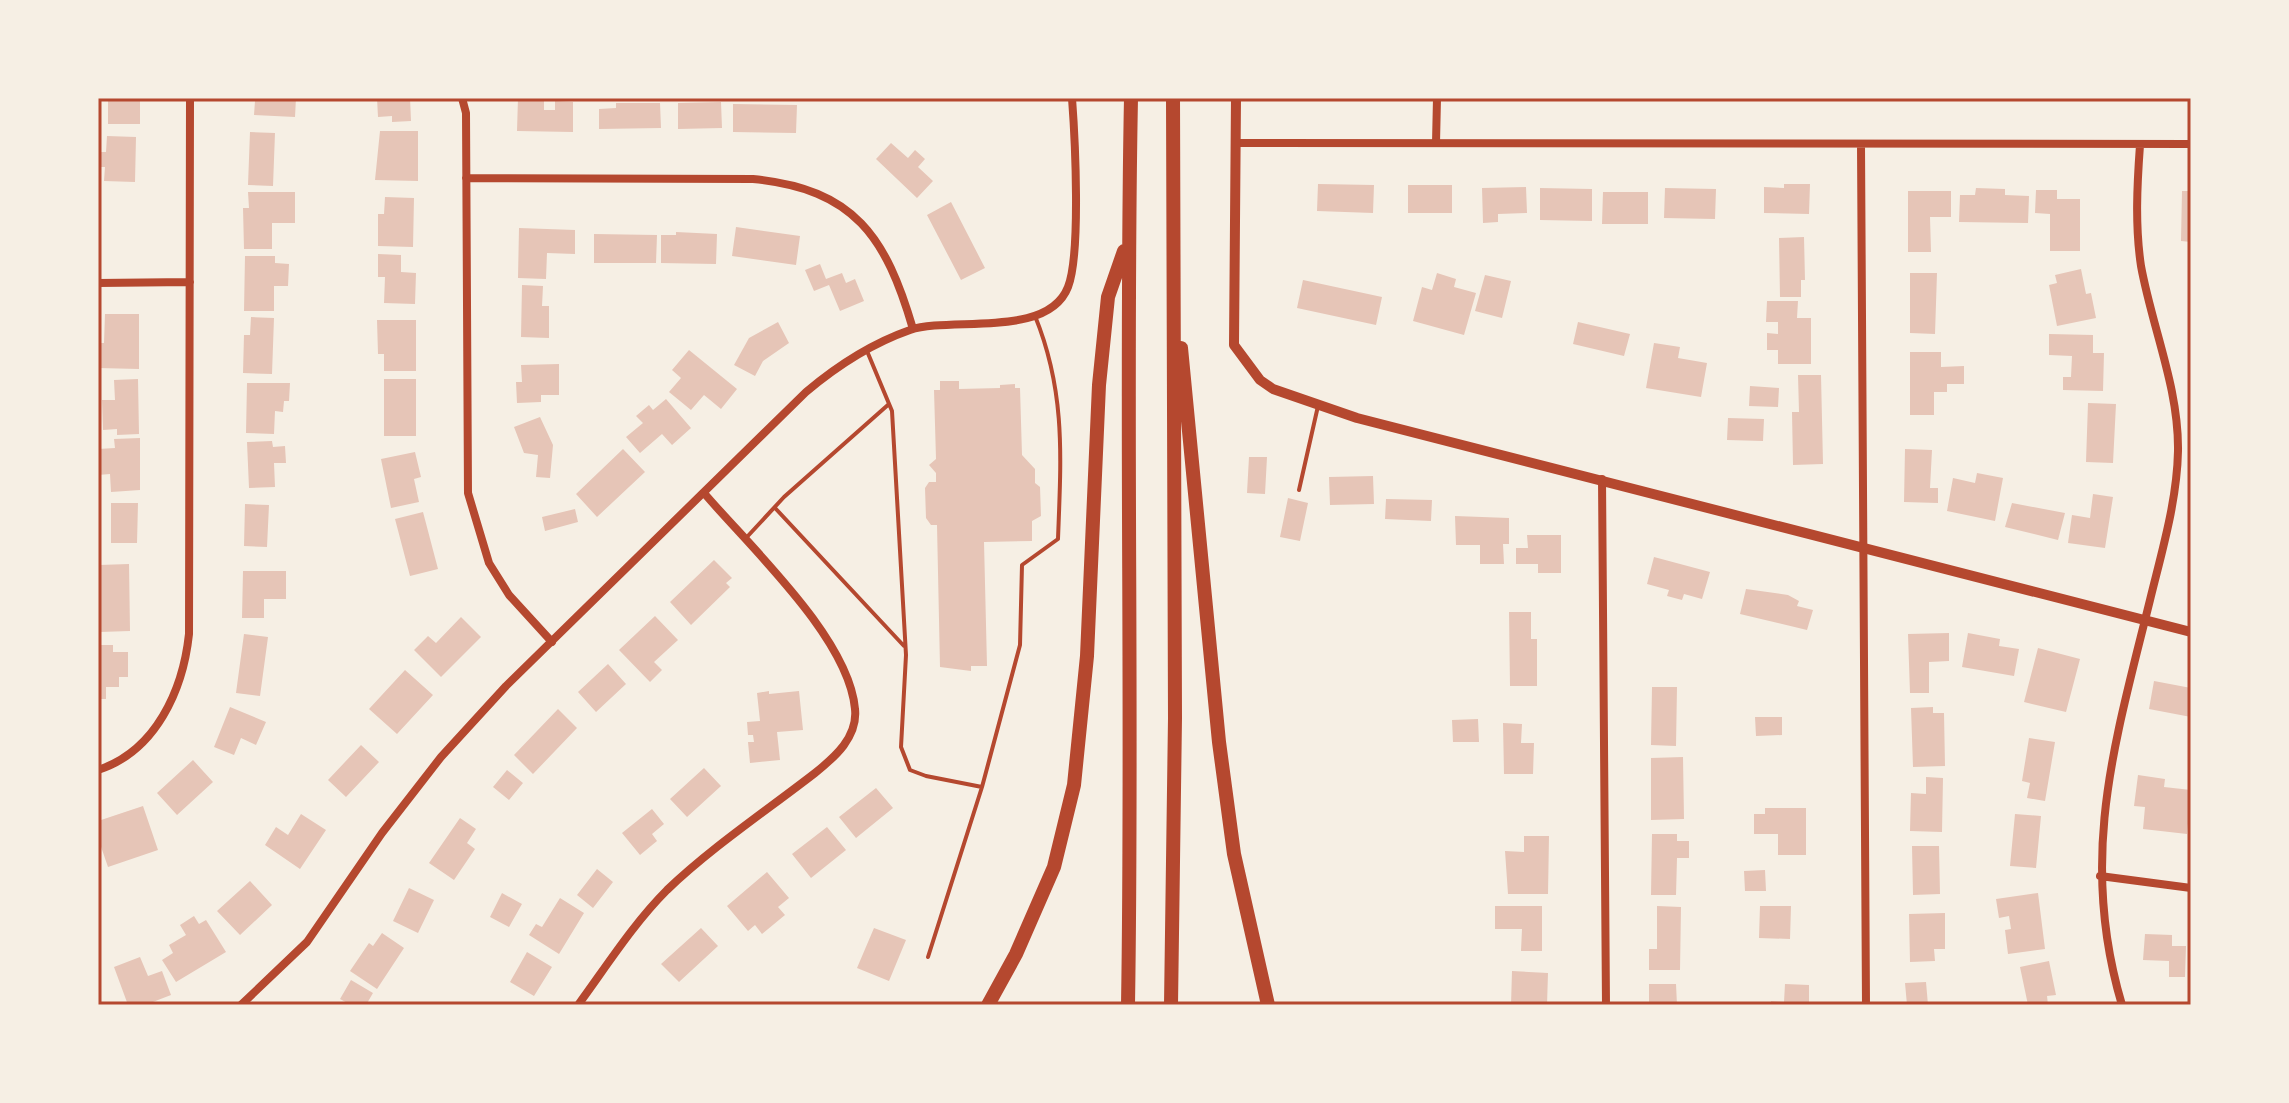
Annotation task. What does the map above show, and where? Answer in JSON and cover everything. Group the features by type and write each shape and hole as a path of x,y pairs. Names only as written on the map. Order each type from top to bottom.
{"highway":[{"path":"1128,1005 1132,781 1128,239 1131,98"},
{"path":"1171,1005 1175,718 1173,98"},
{"path":"988,1005 1016,954 1054,867 1074,785 1087,656 1100,370 1108,297 1128,239"},
{"path":"1172,262 1219,742 1234,854 1268,1005"}],"street":[{"path":"98,770 134,749 157,726 185,668 189,634 190,98"},
{"path":"462,98 466,113 468,493 489,563 509,595 552,642"},
{"path":"241,1005 307,942 382,833 441,757 552,642 806,392 839,364 913,329 1000,323 1035,315 1053,305 1068,288 1074,239 1072,98"},
{"path":"1236,98 1234,345 1260,380 1273,389 1318,406 2191,632"},
{"path":"1436,143 1437,98"},
{"path":"1236,143 2191,144"},
{"path":"1861,145 1866,1005"},
{"path":"2122,1005 2112,971 2100,876 2106,787 2168,527 2178,449 2175,410 2138,241 2140,145"},
{"path":"466,178 786,182 818,193 846,209 870,232 890,260 913,329"},
{"path":"98,283 190,282"},
{"path":"1602,479 1606,1005"},
{"path":"578,1005 643,917 667,890 826,764 852,732 856,711 839,657 821,628 704,493"},
{"path":"2100,876 2191,888"}],"lane":[{"path":"928,957 982,787 1020,645 1022,565 1058,539 1060,413 1056,380 1035,315"},
{"path":"866,349 889,404 905,648 901,747 910,770 982,787"},
{"path":"744,540 857,430 889,404"},
{"path":"1299,490 1318,406"},
{"path":"775,508 905,648"}],"building":[{"path":"108,98 140,98 140,124 108,124"},
{"path":"245,98 296,98 295,117 254,115 255,101"},
{"path":"377,98 410,98 411,121 392,122 392,116 378,117"},
{"path":"518,98 544,98 544,110 555,110 555,101 573,102 573,132 517,131"},
{"path":"721,102 722,128 678,129 678,103"},
{"path":"616,103 660,103 661,128 599,129 599,109 616,108"},
{"path":"733,104 797,105 796,133 733,132"},
{"path":"380,131 418,131 418,181 375,180"},
{"path":"250,132 275,133 273,186 248,185"},
{"path":"107,136 136,137 135,182 104,181 105,167 98,167 98,152 106,152"},
{"path":"891,143 908,158 915,150 925,159 918,167 933,181 917,198 876,159"},
{"path":"1318,184 1374,185 1373,213 1317,211"},
{"path":"1784,184 1810,184 1809,214 1764,213 1764,187 1784,188"},
{"path":"1408,185 1452,185 1452,213 1408,213"},
{"path":"1526,187 1527,213 1498,214 1498,222 1483,223 1482,188"},
{"path":"1540,188 1592,189 1592,221 1540,220"},
{"path":"1665,188 1716,189 1715,219 1664,218"},
{"path":"1976,188 2005,189 2005,195 2029,196 2028,223 1959,222 1960,195 1975,195"},
{"path":"2036,190 2057,190 2057,199 2080,199 2080,251 2050,251 2050,214 2035,213"},
{"path":"1908,191 1951,191 1951,217 1930,217 1931,252 1908,252"},
{"path":"2182,191 2191,191 2191,242 2181,241"},
{"path":"248,192 295,192 295,223 272,223 272,249 244,249 243,208 249,208"},
{"path":"1603,192 1648,192 1648,224 1602,224"},
{"path":"385,197 414,198 413,247 378,246 378,214 384,214"},
{"path":"951,202 985,268 961,280 927,215"},
{"path":"736,227 800,236 796,265 732,256"},
{"path":"519,228 575,230 575,254 547,253 546,279 518,278"},
{"path":"676,232 717,234 716,264 661,263 661,235 676,235"},
{"path":"594,234 657,235 656,263 594,263"},
{"path":"1804,237 1805,280 1801,280 1801,297 1780,297 1779,238"},
{"path":"378,254 401,255 401,272 416,273 415,304 384,303 385,277 378,277"},
{"path":"245,256 275,256 275,263 289,264 288,286 274,286 274,311 244,311"},
{"path":"820,264 826,279 842,273 846,283 855,279 864,301 840,311 829,285 814,291 805,270"},
{"path":"2081,269 2086,294 2091,293 2096,318 2057,326 2049,285 2057,283 2055,275"},
{"path":"1437,273 1456,279 1454,287 1476,293 1464,335 1413,321 1422,287 1432,290"},
{"path":"1910,273 1937,273 1935,334 1910,333"},
{"path":"1485,275 1511,281 1502,318 1475,311"},
{"path":"1303,280 1382,297 1376,325 1297,308"},
{"path":"522,285 543,286 542,306 549,306 549,338 521,337"},
{"path":"1767,301 1798,301 1797,318 1811,318 1811,364 1778,364 1778,350 1767,350 1767,333 1778,334 1778,322 1766,322"},
{"path":"105,314 139,314 139,369 98,368 98,343 104,343"},
{"path":"251,317 274,318 272,374 243,373 244,335 250,335"},
{"path":"377,320 416,320 416,371 384,371 384,354 378,354"},
{"path":"778,322 789,343 763,361 755,376 734,365 749,338"},
{"path":"1578,322 1630,334 1624,356 1573,344"},
{"path":"2049,334 2093,335 2093,353 2104,353 2103,391 2063,390 2063,377 2071,377 2072,356 2049,355"},
{"path":"1654,343 1680,347 1678,358 1707,363 1701,397 1646,388"},
{"path":"689,350 737,389 721,409 704,395 691,410 669,392 681,378 672,370"},
{"path":"1910,352 1941,352 1941,367 1964,366 1964,384 1947,384 1947,392 1934,392 1934,415 1910,415"},
{"path":"559,364 559,395 541,395 541,402 517,403 516,382 522,382 521,365"},
{"path":"1798,375 1821,375 1823,464 1793,465 1792,412 1799,412"},
{"path":"138,379 139,434 117,435 117,429 103,430 102,400 115,400 114,380"},
{"path":"384,379 416,379 416,436 384,436"},
{"path":"940,381 959,381 959,389 1000,388 1000,385 1015,384 1015,388 1020,388 1022,455 1035,469 1035,483 1040,487 1041,516 1032,521 1032,541 984,542 987,666 971,666 971,671 940,667 937,525 931,525 926,518 925,488 929,482 936,482 936,473 929,465 936,459 934,390 940,390"},
{"path":"247,383 290,383 289,401 284,401 283,412 275,411 274,434 246,433"},
{"path":"1750,386 1779,388 1778,407 1749,406"},
{"path":"666,399 691,428 672,445 662,434 640,453 626,437 643,423 636,416 649,405 653,410"},
{"path":"2088,403 2116,404 2113,463 2086,462"},
{"path":"540,417 553,445 550,478 536,477 538,455 524,453 514,427"},
{"path":"1728,418 1764,419 1763,441 1727,440"},
{"path":"140,438 140,490 111,492 110,474 98,475 98,449 115,448 114,439"},
{"path":"272,441 273,447 285,446 286,463 274,463 275,487 249,488 247,442"},
{"path":"623,449 645,472 597,517 576,494"},
{"path":"1905,449 1932,450 1930,488 1938,488 1938,503 1904,502"},
{"path":"415,452 421,477 414,479 419,502 391,508 381,459"},
{"path":"1249,457 1267,457 1265,494 1247,493"},
{"path":"1977,473 2003,478 1995,521 1947,511 1953,478 1975,483"},
{"path":"1373,476 1374,504 1330,505 1329,477"},
{"path":"2093,494 2113,497 2105,548 2068,543 2072,515 2090,518"},
{"path":"1288,498 1308,503 1300,541 1280,537"},
{"path":"1386,499 1432,500 1431,521 1385,519"},
{"path":"111,503 138,503 137,543 111,543"},
{"path":"2012,503 2065,513 2058,540 2005,527"},
{"path":"245,504 269,505 267,547 244,546"},
{"path":"575,509 578,522 545,531 542,517"},
{"path":"423,512 438,569 410,576 395,519"},
{"path":"1455,516 1509,518 1509,544 1503,544 1504,564 1480,564 1480,545 1456,545"},
{"path":"1527,535 1561,535 1561,573 1538,573 1538,564 1516,564 1516,548 1528,548"},
{"path":"1654,557 1710,572 1702,599 1684,594 1682,600 1667,596 1669,590 1647,584"},
{"path":"714,560 732,578 726,583 730,587 691,625 670,602"},
{"path":"129,564 130,631 100,632 99,565"},
{"path":"243,571 286,571 286,599 264,599 264,618 242,618"},
{"path":"1746,589 1788,595 1799,601 1797,606 1813,610 1807,630 1740,614"},
{"path":"1509,612 1531,612 1531,639 1537,639 1537,686 1510,686"},
{"path":"655,616 678,640 654,662 662,670 650,682 619,650"},
{"path":"461,617 481,637 441,677 414,650 428,636 436,643"},
{"path":"1949,633 1949,661 1929,662 1929,693 1910,693 1908,634"},
{"path":"1968,633 2000,639 1999,646 2019,649 2014,676 1962,667"},
{"path":"244,634 268,637 260,696 236,693"},
{"path":"98,645 113,645 113,652 128,652 128,677 119,677 119,687 106,687 106,699 98,699"},
{"path":"2038,648 2080,659 2066,712 2024,702"},
{"path":"608,664 626,684 596,712 578,692"},
{"path":"405,670 433,695 397,734 369,709"},
{"path":"2154,681 2191,688 2191,717 2149,709"},
{"path":"1652,687 1677,687 1676,746 1651,745"},
{"path":"769,691 769,694 799,691 803,730 777,732 780,760 750,763 748,742 754,742 753,735 748,735 747,722 760,721 757,693"},
{"path":"230,707 266,722 256,745 241,738 234,755 214,747"},
{"path":"1933,707 1933,713 1944,713 1945,766 1913,767 1911,708"},
{"path":"558,709 577,728 533,774 514,755"},
{"path":"1755,717 1782,717 1782,735 1756,736"},
{"path":"1478,719 1479,742 1453,742 1452,720"},
{"path":"1503,723 1522,724 1521,743 1534,743 1533,774 1504,774"},
{"path":"2029,738 2055,742 2045,801 2027,798 2030,783 2022,781"},
{"path":"361,745 379,762 346,797 328,780"},
{"path":"1683,757 1684,819 1651,820 1651,758"},
{"path":"193,760 213,782 177,815 157,793"},
{"path":"704,768 721,786 687,817 670,799"},
{"path":"507,770 523,783 509,800 493,787"},
{"path":"2138,775 2165,779 2164,787 2191,790 2187,834 2143,829 2145,807 2134,806"},
{"path":"1926,777 1943,778 1942,832 1910,831 1911,793 1926,794"},
{"path":"876,788 893,808 856,838 839,817"},
{"path":"143,806 158,850 108,867 98,838 98,821"},
{"path":"1765,808 1806,808 1806,855 1778,855 1778,834 1754,834 1754,814 1765,814"},
{"path":"652,809 664,824 652,834 657,841 640,855 622,833"},
{"path":"301,814 326,830 300,869 265,845 276,827 288,835"},
{"path":"2015,814 2041,816 2036,868 2010,866"},
{"path":"460,818 476,829 467,843 475,849 454,880 429,863"},
{"path":"827,827 846,850 811,878 792,854"},
{"path":"1652,834 1677,834 1677,841 1689,841 1689,858 1677,858 1676,895 1651,895"},
{"path":"1524,836 1549,836 1548,894 1508,894 1505,851 1524,852"},
{"path":"1912,846 1939,846 1940,894 1913,895"},
{"path":"597,869 613,882 593,908 577,895"},
{"path":"1765,870 1766,891 1745,891 1744,871"},
{"path":"767,872 789,898 778,907 785,915 762,934 755,925 748,931 727,906"},
{"path":"250,881 272,905 240,935 217,911"},
{"path":"409,888 434,900 418,933 393,921"},
{"path":"502,893 522,904 509,927 490,917"},
{"path":"2038,893 2045,949 2008,954 2005,930 2011,929 2009,916 1999,918 1996,899"},
{"path":"560,898 584,913 559,954 529,935 536,924 542,927"},
{"path":"1495,906 1542,906 1542,951 1521,951 1522,929 1495,929"},
{"path":"1657,906 1681,907 1680,970 1649,970 1649,949 1657,949"},
{"path":"1760,906 1791,906 1790,939 1759,938"},
{"path":"1945,913 1945,949 1934,949 1935,961 1910,962 1909,914"},
{"path":"194,916 199,924 206,920 226,952 176,982 162,960 173,953 169,945 186,935 180,925"},
{"path":"701,928 718,946 679,982 661,964"},
{"path":"874,928 906,940 889,981 857,968"},
{"path":"382,933 404,948 377,989 350,971 369,943 373,946"},
{"path":"2145,934 2172,935 2172,946 2186,946 2185,977 2169,977 2169,961 2143,960"},
{"path":"527,952 552,967 534,996 510,982"},
{"path":"140,957 148,976 162,971 171,995 145,1005 128,1005 114,967"},
{"path":"2049,961 2056,995 2047,996 2048,1005 2028,1005 2020,967"},
{"path":"1512,971 1548,973 1547,1005 1511,1005"},
{"path":"351,980 373,993 366,1005 351,1005 340,999"},
{"path":"1926,982 1928,1005 1907,1005 1905,983"},
{"path":"1649,984 1676,984 1677,1005 1649,1005"},
{"path":"1785,984 1809,985 1809,1005 1771,1005 1771,1001 1784,1002"}]}
